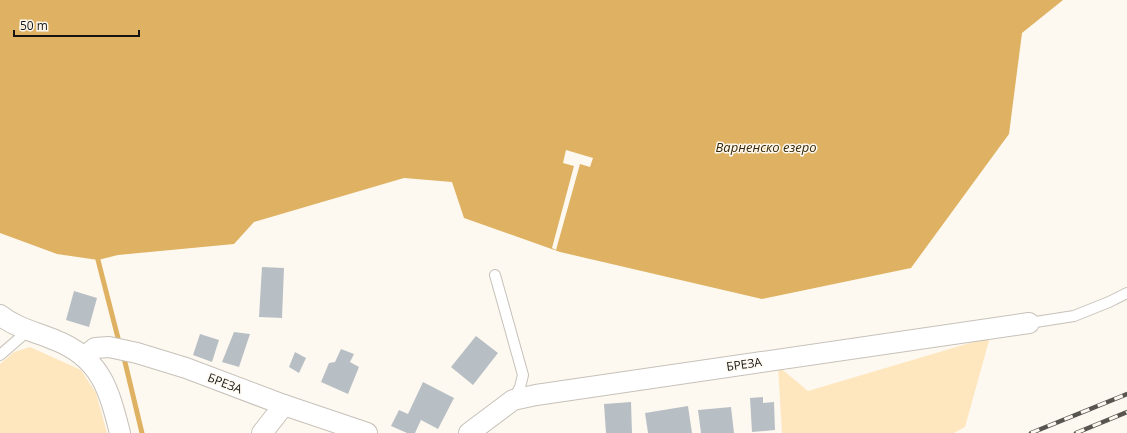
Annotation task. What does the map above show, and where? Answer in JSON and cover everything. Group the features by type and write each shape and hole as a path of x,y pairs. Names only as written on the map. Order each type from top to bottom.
{"street":[{"path":"0,314 16,325 72,347 84,357 97,370 107,387 120,433"},
{"name":"БРЕЗА","path":"469,433 513,400 544,394 1029,323"},
{"name":"БРЕЗА","path":"84,357 95,348 109,346 138,353 186,368 284,405 366,433"},
{"path":"262,433 284,405"}],"lane":[{"path":"495,275 523,376 520,387 513,400"},
{"path":"1029,323 1074,316 1127,293"},
{"path":"0,355 29,330"}],"shaded area":[{"path":"990,337 965,427 954,433 782,433 778,366 808,391"},
{"path":"30,347 81,370 96,393 107,433 0,433 0,364 14,352"}],"water":[{"name":"Варненско езеро","path":"0,0 1063,0 1022,33 1009,134 911,268 762,299 560,252 464,218 452,182 404,178 254,222 234,244 118,255 98,260 57,254 0,233"}],"pier":[{"path":"566,150 593,158 590,167 580,164 556,250 552,248 574,166 563,163"}],"building":[{"path":"262,267 284,268 282,318 259,317"},
{"path":"74,291 97,298 89,327 66,320"},
{"path":"234,332 250,334 239,367 222,362"},
{"path":"200,334 219,340 212,362 193,355"},
{"path":"476,336 498,353 473,385 451,367"},
{"path":"341,349 354,354 350,362 359,367 348,394 321,382 329,363 335,362"},
{"path":"295,352 306,358 299,373 289,367"},
{"path":"423,382 454,398 438,429 421,420 415,433 407,433 391,426 399,410 408,414"},
{"path":"763,397 763,403 774,402 775,430 752,432 750,398"},
{"path":"631,402 632,433 606,433 604,404"},
{"path":"688,406 692,433 648,433 645,413"},
{"path":"731,407 734,433 701,433 698,410"}],"waterway":[{"path":"98,260 118,338"},
{"path":"124,358 142,433"}],"railway":[{"path":"1031,433 1127,394"},
{"path":"1076,433 1127,412"}]}
